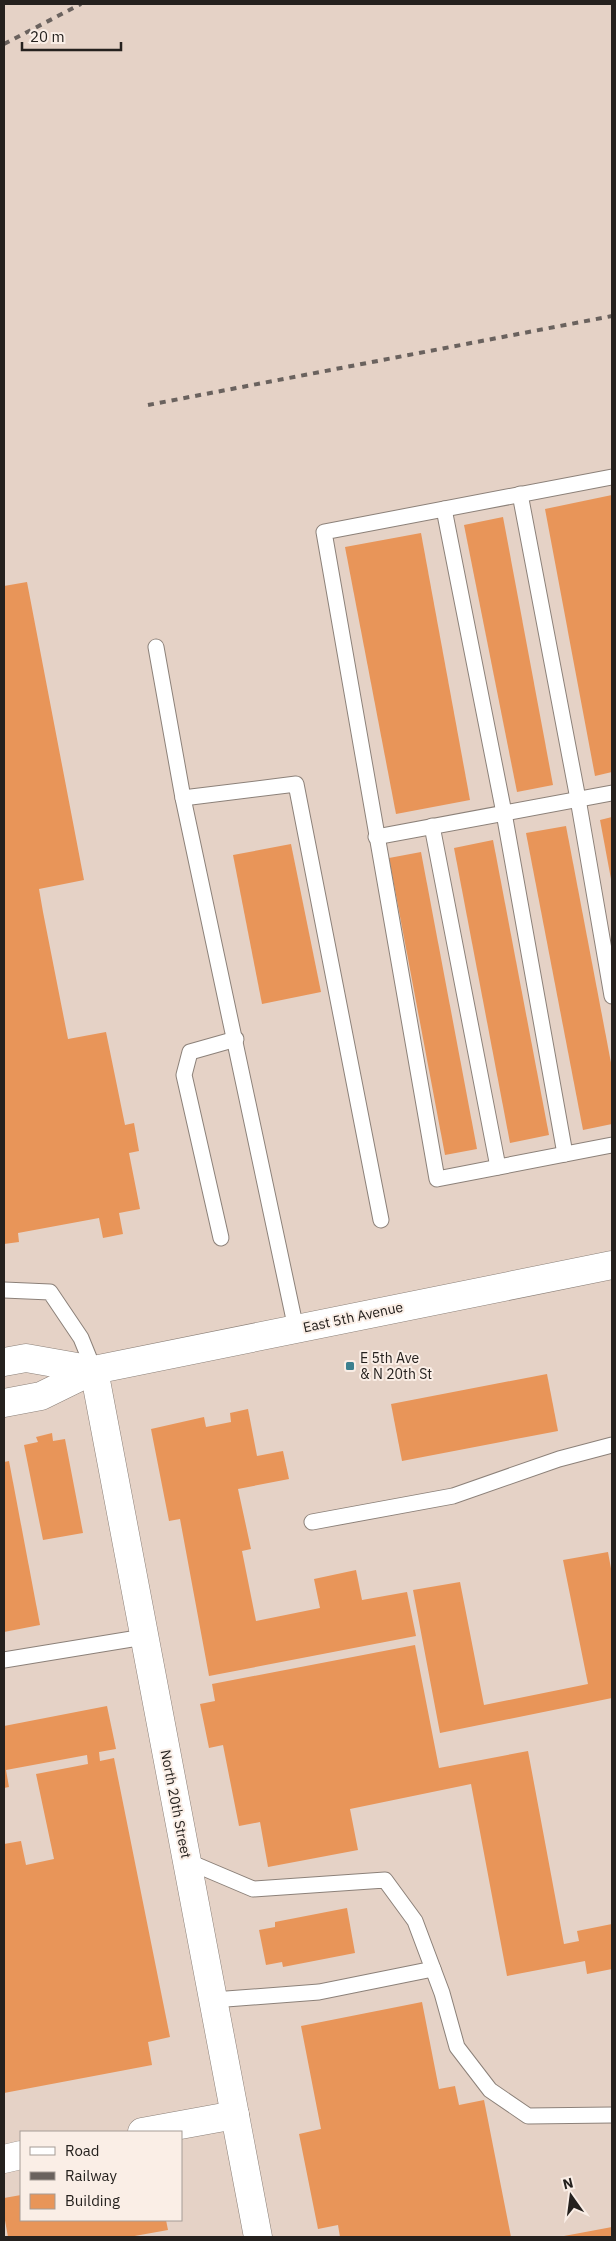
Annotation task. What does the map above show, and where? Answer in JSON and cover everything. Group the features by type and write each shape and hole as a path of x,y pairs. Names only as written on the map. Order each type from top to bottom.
{"street":[{"name":"East 5th Avenue","path":"4,1403 40,1396 94,1370 612,1265"},
{"name":"East 5th Avenue","path":"4,1362 26,1358 94,1370"},
{"name":"North 20th Street","path":"94,1370 258,2237"},
{"path":"147,2131 235,2115"},
{"path":"4,2159 20,2155"}],"lane":[{"path":"612,477 324,532 437,1179 612,1145"},
{"path":"520,494 578,799 612,996"},
{"path":"444,509 504,813 565,1154"},
{"path":"156,646 184,798 296,1329"},
{"path":"184,798 296,784 381,1220"},
{"path":"376,837 612,793"},
{"path":"432,826 498,1167"},
{"path":"221,1238 184,1075 190,1052 236,1039"},
{"path":"4,1290 50,1292 82,1338 94,1370"},
{"path":"312,1522 453,1496 559,1459 612,1445"},
{"path":"4,1660 144,1637"},
{"path":"187,1861 253,1889 385,1880 415,1921 433,1968 457,2047 490,2090 528,2116 612,2115"},
{"path":"213,2000 319,1992 433,1968"}],"shaded area":[{"path":"4,4 612,4 612,2237 4,2237"}],"building":[{"path":"612,495 612,772 595,776 545,509"},
{"path":"503,517 553,785 517,792 464,525"},
{"path":"421,533 470,800 396,814 345,547"},
{"path":"27,582 84,880 39,889 43,912 68,1039 106,1032 125,1125 134,1123 139,1151 129,1153 140,1209 119,1213 123,1234 103,1238 99,1218 18,1233 19,1242 4,1244 4,586"},
{"path":"612,817 612,879 611,879 600,820"},
{"path":"566,826 612,1068 612,1124 583,1130 526,833"},
{"path":"493,840 549,1135 510,1143 454,848"},
{"path":"291,844 321,992 262,1004 233,855"},
{"path":"421,852 477,1149 445,1155 389,858"},
{"path":"547,1374 558,1431 402,1461 391,1404"},
{"path":"248,1409 257,1456 283,1451 289,1479 238,1489 251,1549 242,1551 256,1621 320,1608 314,1579 356,1570 362,1600 407,1592 416,1636 209,1676 180,1519 169,1521 151,1429 204,1417 206,1427 231,1422 230,1413"},
{"path":"52,1433 53,1441 65,1439 83,1533 43,1540 24,1445 38,1442 36,1437"},
{"path":"9,1461 40,1625 4,1632 4,1462"},
{"path":"608,1552 612,1574 612,1698 440,1733 413,1590 460,1582 484,1705 588,1684 563,1560"},
{"path":"415,1645 439,1768 528,1751 564,1944 579,1941 577,1931 612,1924 612,1969 587,1974 585,1961 507,1976 471,1784 350,1809 358,1850 268,1867 260,1822 239,1826 223,1745 209,1748 200,1704 215,1701 212,1684"},
{"path":"107,1706 116,1749 99,1752 100,1761 114,1758 170,2037 148,2042 152,2065 4,2093 4,1844 21,1841 26,1865 54,1859 36,1774 88,1764 87,1755 6,1770 9,1787 4,1788 4,1726"},
{"path":"347,1908 355,1953 283,1967 282,1962 266,1965 259,1930 275,1927 275,1922"},
{"path":"422,2002 439,2089 455,2086 459,2105 484,2100 511,2237 340,2237 338,2225 318,2229 299,2134 321,2129 301,2026"},
{"path":"20,2195 20,2221 166,2221 168,2230 129,2237 8,2237 4,2215 4,2198"},
{"path":"612,2227 612,2237 564,2237 564,2236"}],"railway":[{"path":"4,44 81,4"},
{"path":"148,405 612,316"}],"place":[{"name":"E 5th Ave & N 20th St","path":"350,1366"}]}
